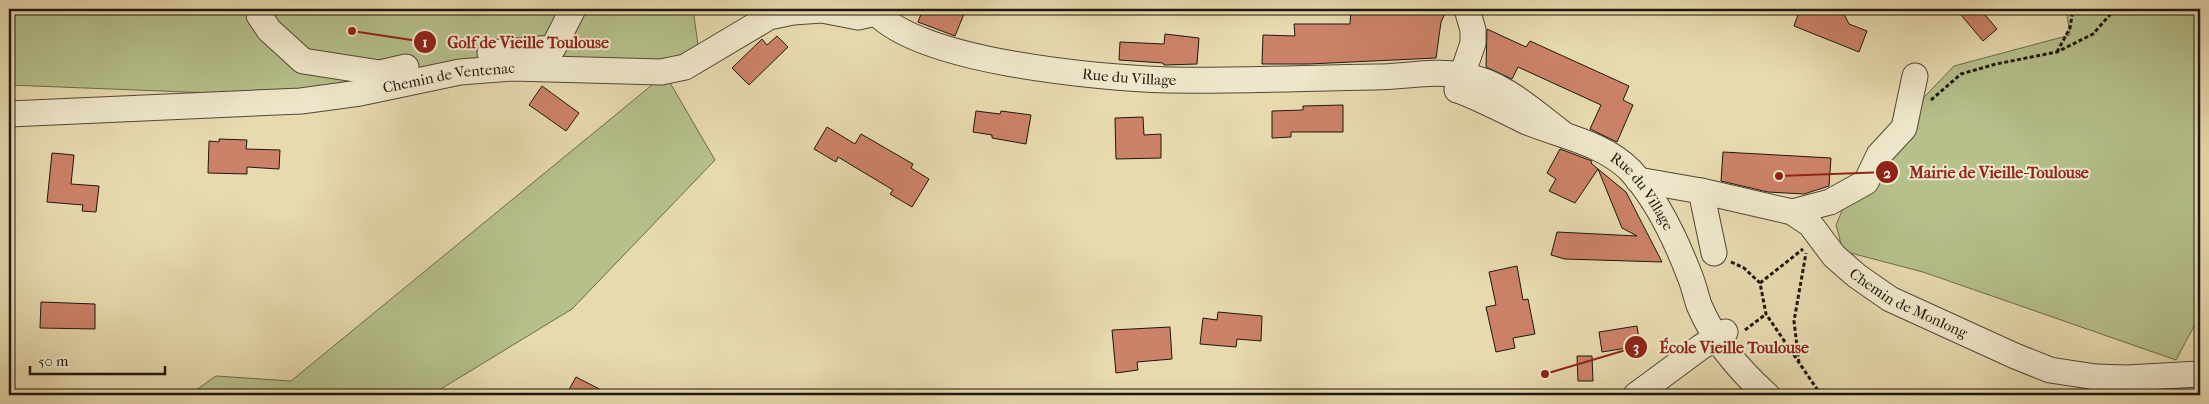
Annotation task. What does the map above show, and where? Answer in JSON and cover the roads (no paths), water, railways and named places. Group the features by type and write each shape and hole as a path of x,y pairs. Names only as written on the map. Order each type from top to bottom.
{"street":[{"path":"259,9 259,15 269,30 304,61 380,73 480,54 553,48 572,9"},
{"path":"1459,82 1473,43 1473,30 1468,9"},
{"name":"Chemin de Ventenac","path":"9,114 301,101 360,93 460,72 512,68 661,72 685,67 769,18 793,12 822,10 858,17 874,11"},
{"name":"Rue du Village","path":"874,11 896,28 939,47 1026,66 1168,80 1395,77 1432,74 1459,82 1499,87 1562,133 1618,160 1638,180 1665,223 1691,279 1699,304 1729,333 1732,362 1768,395"},
{"path":"1792,212 1830,202 1866,182 1879,155 1904,128 1915,76"},
{"name":"Chemin de Monlong","path":"1638,180 1701,191 1792,212 1810,224 1834,256 1857,276 1890,299 2050,370 2096,377 2152,377 2200,374"},
{"path":"1701,191 1724,258"},
{"path":"1636,395 1701,347 1729,333"}],"place":[{"name":"Golf de Vieille Toulouse","path":"352,31"},
{"name":"Mairie de Vieille-Toulouse","path":"1779,176"},
{"name":"École Vieille Toulouse","path":"1545,374"}]}
